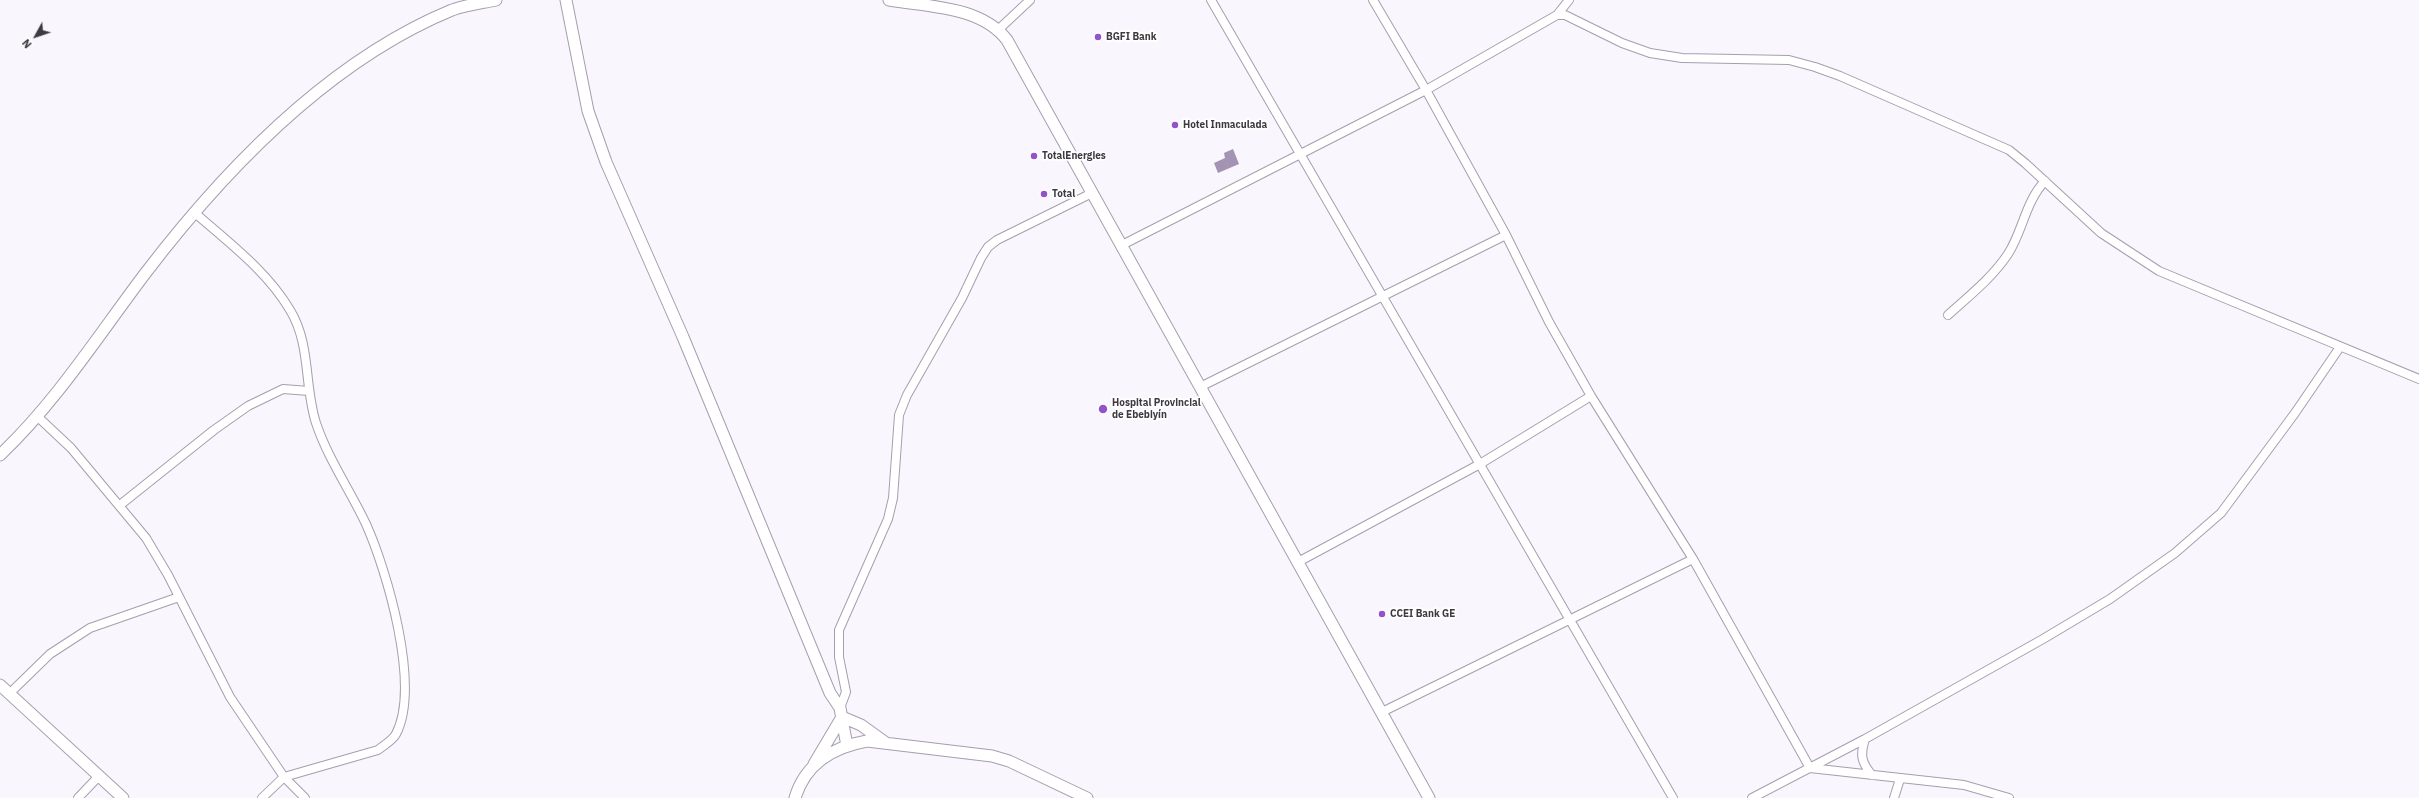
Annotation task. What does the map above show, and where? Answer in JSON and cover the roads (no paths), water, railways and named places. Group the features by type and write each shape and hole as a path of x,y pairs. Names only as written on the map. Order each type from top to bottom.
{"street":[{"path":"0,455 38,417 145,274 195,213 260,143 301,106 358,61 396,36 454,9 496,0"},
{"path":"566,0 588,111 606,162 674,316 830,692 841,712 847,746"},
{"path":"890,0 964,12 989,21 999,29 1007,40 1429,798"},
{"path":"999,29 1030,0"},
{"path":"1211,0 1384,297 1569,621 1673,798"},
{"path":"1374,0 1426,90 1506,235 1549,322 1591,396 1693,559 1810,768"},
{"path":"1122,246 1302,155 1426,90 1557,15 1569,0"},
{"path":"1557,15 1566,15 1622,43 1650,53 1682,58 1789,60 1821,69 1902,102 2009,150 2101,233 2159,271 2419,379"},
{"path":"1948,315 1987,280 2009,253 2033,196 2045,181"},
{"path":"795,798 801,779 814,765 841,712 846,692 839,657 839,630 888,519 893,498 899,415 907,395 962,298 988,247 997,240 1092,193"},
{"path":"195,213 243,255 276,289 291,311 300,333 309,391 316,422 328,452 365,524 385,572 394,610 405,696 396,734 389,742 378,750 284,777 262,798"},
{"path":"1200,387 1384,297 1506,235"},
{"path":"1752,798 1865,739 2110,599 2175,553 2221,512 2295,413 2340,347"},
{"path":"120,505 214,430 248,406 283,389 309,391"},
{"path":"1298,562 1480,464 1591,396"},
{"path":"38,417 71,448 146,538 179,597 230,697 284,777 306,798"},
{"path":"1382,712 1693,559"},
{"path":"10,693 50,654 90,628 179,597"},
{"path":"0,684 124,798"},
{"path":"841,712 888,744"},
{"path":"1865,739 1861,753 1861,760 1872,775"},
{"path":"814,765 847,746 867,741 992,756 1009,762 1087,798"},
{"path":"1810,768 1964,785 2009,798"},
{"path":"78,798 99,776"},
{"path":"1894,798 1900,779"}],"place":[{"name":"BGFI Bank","path":"1098,37"},
{"name":"Hotel Inmaculada","path":"1175,125"},
{"name":"TotalEnergies","path":"1034,156"},
{"name":"Total","path":"1044,194"},
{"name":"Hospital Provincial de Ebebiyín","path":"1103,409"},
{"name":"CCEI Bank GE","path":"1382,614"}]}
